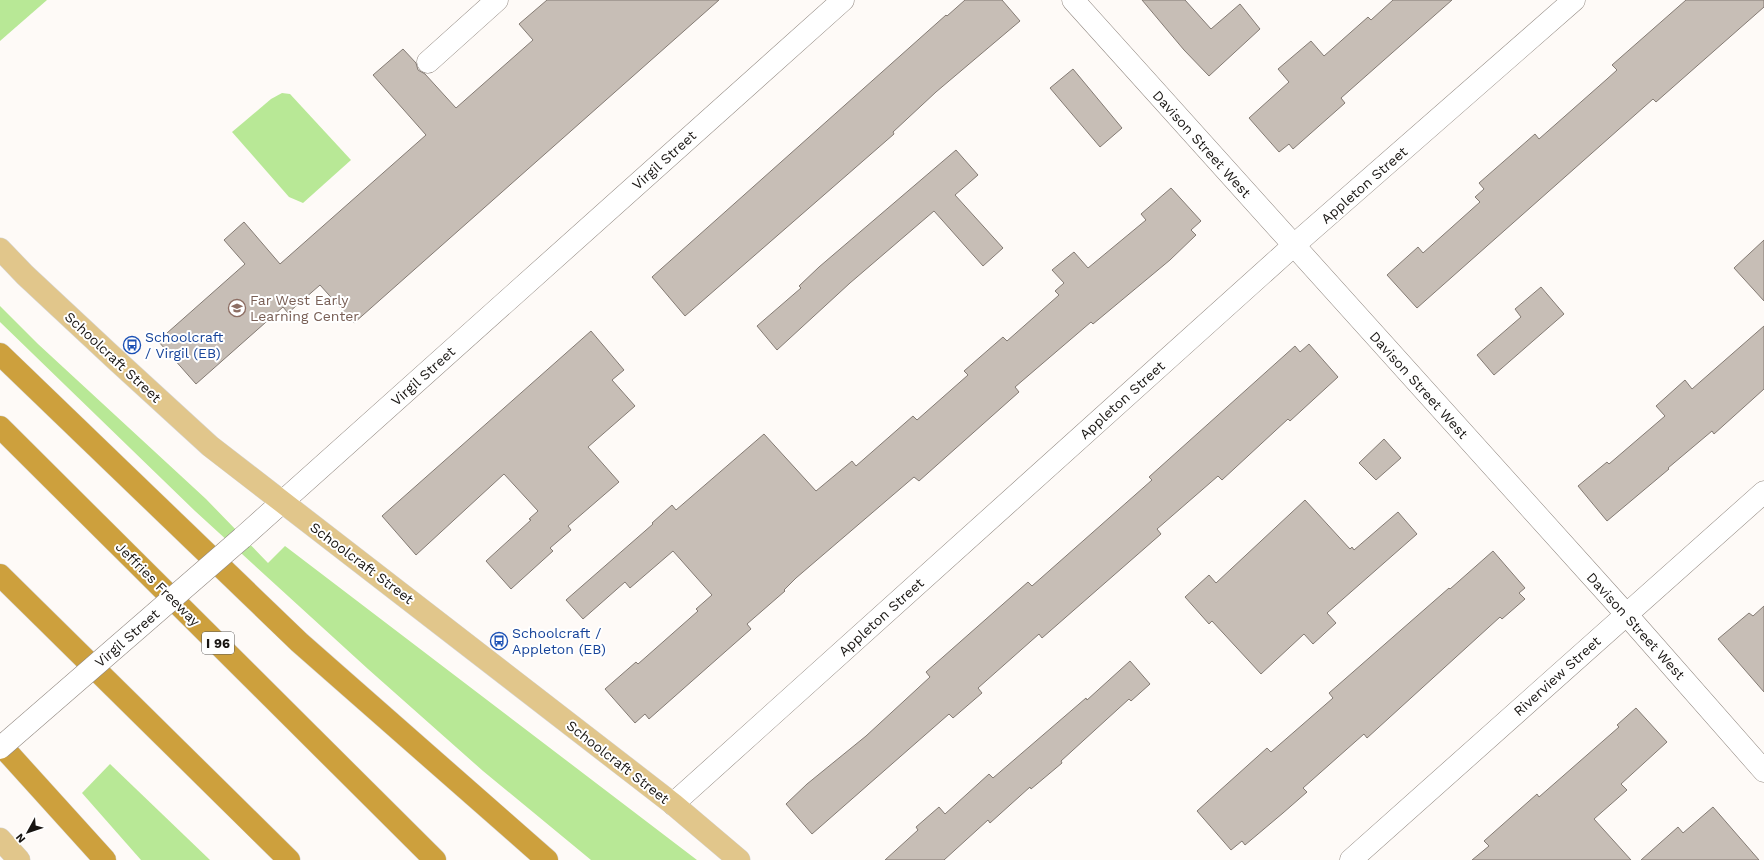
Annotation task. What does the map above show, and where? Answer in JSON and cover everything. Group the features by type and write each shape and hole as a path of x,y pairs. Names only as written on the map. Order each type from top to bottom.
{"highway":[{"path":"0,354 299,642 547,860"},
{"name":"Jeffries Freeway","path":"0,426 435,860"},
{"path":"0,575 289,860"},
{"path":"0,744 105,860"}],"main road":[{"name":"Schoolcraft Street","path":"0,249 25,275 109,354 210,446 673,804 739,860"},
{"path":"0,838 19,860"}],"street":[{"path":"428,62 497,0"},
{"name":"Davison Street West","path":"1073,0 1626,614 1764,771"},
{"name":"Appleton Street","path":"673,804 1293,246 1574,0"},
{"name":"Virgil Street","path":"0,748 282,503 833,3"},
{"name":"Riverview Street","path":"1351,860 1764,492"}],"green space":[{"path":"0,0 47,0 0,41"},
{"path":"282,93 290,94 351,160 303,203 289,197 232,132 271,99"},
{"path":"0,306 38,344 206,499 268,563 285,546 697,860 591,860 483,771 368,669 195,511 0,322"},
{"path":"110,764 210,860 141,860 82,793"}],"building":[{"path":"547,0 719,0 354,323 320,285 288,313 283,307 196,384 158,341 245,264 224,240 244,222 280,264 426,135 373,75 403,49 416,63 418,70 425,74 456,108 533,40 519,24"},
{"path":"965,0 1002,0 1020,21 936,92 893,132 894,134 685,316 652,277 946,15 947,16"},
{"path":"1142,0 1185,0 1211,29 1240,4 1260,29 1209,76 1184,50"},
{"path":"1393,0 1452,0 1341,98 1345,103 1293,149 1289,144 1279,152 1249,118 1289,82 1278,69 1311,41 1324,56 1368,17 1371,20"},
{"path":"1686,0 1764,0 1764,7 1656,102 1653,99 1417,308 1387,275 1418,247 1423,253 1480,202 1475,197 1484,189 1479,183 1535,134 1539,139 1607,79 1617,70 1612,65"},
{"path":"1073,69 1122,128 1100,147 1050,88"},
{"path":"956,150 978,175 955,195 1003,248 983,266 934,211 850,283 777,350 757,326 801,288 799,286 819,267"},
{"path":"1171,188 1201,221 1191,230 1196,235 1170,260 1093,324 1091,322 1015,387 1019,392 919,481 914,477 796,578 784,590 785,591 747,624 751,629 649,719 645,714 635,723 605,689 636,662 638,664 698,611 696,609 712,595 673,551 630,588 625,582 583,619 566,600 653,524 652,523 672,505 676,510 764,434 816,491 852,461 856,466 913,416 917,420 968,375 964,371 1003,337 1007,341 1059,295 1055,291 1064,283 1052,270 1074,252 1088,268 1146,220 1141,214"},
{"path":"1764,240 1764,301 1734,268"},
{"path":"1541,287 1564,314 1494,375 1477,355 1521,317 1515,309"},
{"path":"1764,326 1764,389 1714,434 1712,431 1607,521 1578,486 1607,462 1609,464 1665,416 1656,406 1685,380 1692,389"},
{"path":"591,331 624,370 612,380 635,406 588,447 619,482 568,526 571,530 550,548 553,551 511,589 486,561 531,520 529,519 538,511 504,474 416,555 382,516"},
{"path":"1309,344 1338,377 1290,421 1288,419 1222,480 1218,476 1157,529 1161,534 1042,638 1039,634 978,688 982,693 953,718 949,714 812,834 786,804 807,784 866,736 930,677 926,672 1028,582 1032,586 1152,480 1149,477 1295,346 1300,352"},
{"path":"1384,439 1401,458 1376,480 1359,463"},
{"path":"1305,500 1350,549 1352,547 1354,550 1398,512 1417,534 1327,613 1336,623 1313,644 1304,634 1261,674 1212,621 1209,624 1185,597 1209,575 1216,583"},
{"path":"1493,551 1525,588 1519,593 1525,599 1502,619 1500,617 1367,738 1364,734 1303,788 1307,792 1283,813 1245,845 1242,841 1231,850 1197,811 1267,748 1271,752 1333,698 1329,693"},
{"path":"1764,606 1764,692 1718,639 1749,613 1753,616"},
{"path":"1130,661 1150,684 1131,701 1129,699 1061,761 1062,763 1031,789 1030,787 990,823 988,820 944,860 885,860 918,830 916,827 939,807 945,814 989,774 993,778 1086,698 1087,700"},
{"path":"1636,708 1667,742 1621,784 1627,790 1594,819 1631,860 1472,860 1489,846 1484,841 1537,794 1539,797 1619,727 1617,725"},
{"path":"1713,807 1759,860 1641,860 1678,827 1683,833"}],"place":[{"name":"Far West Early Learning Center","path":"237,308"},
{"name":"Schoolcraft / Virgil (EB)","path":"132,345"},
{"name":"Schoolcraft / Appleton (EB)","path":"499,641"}]}
